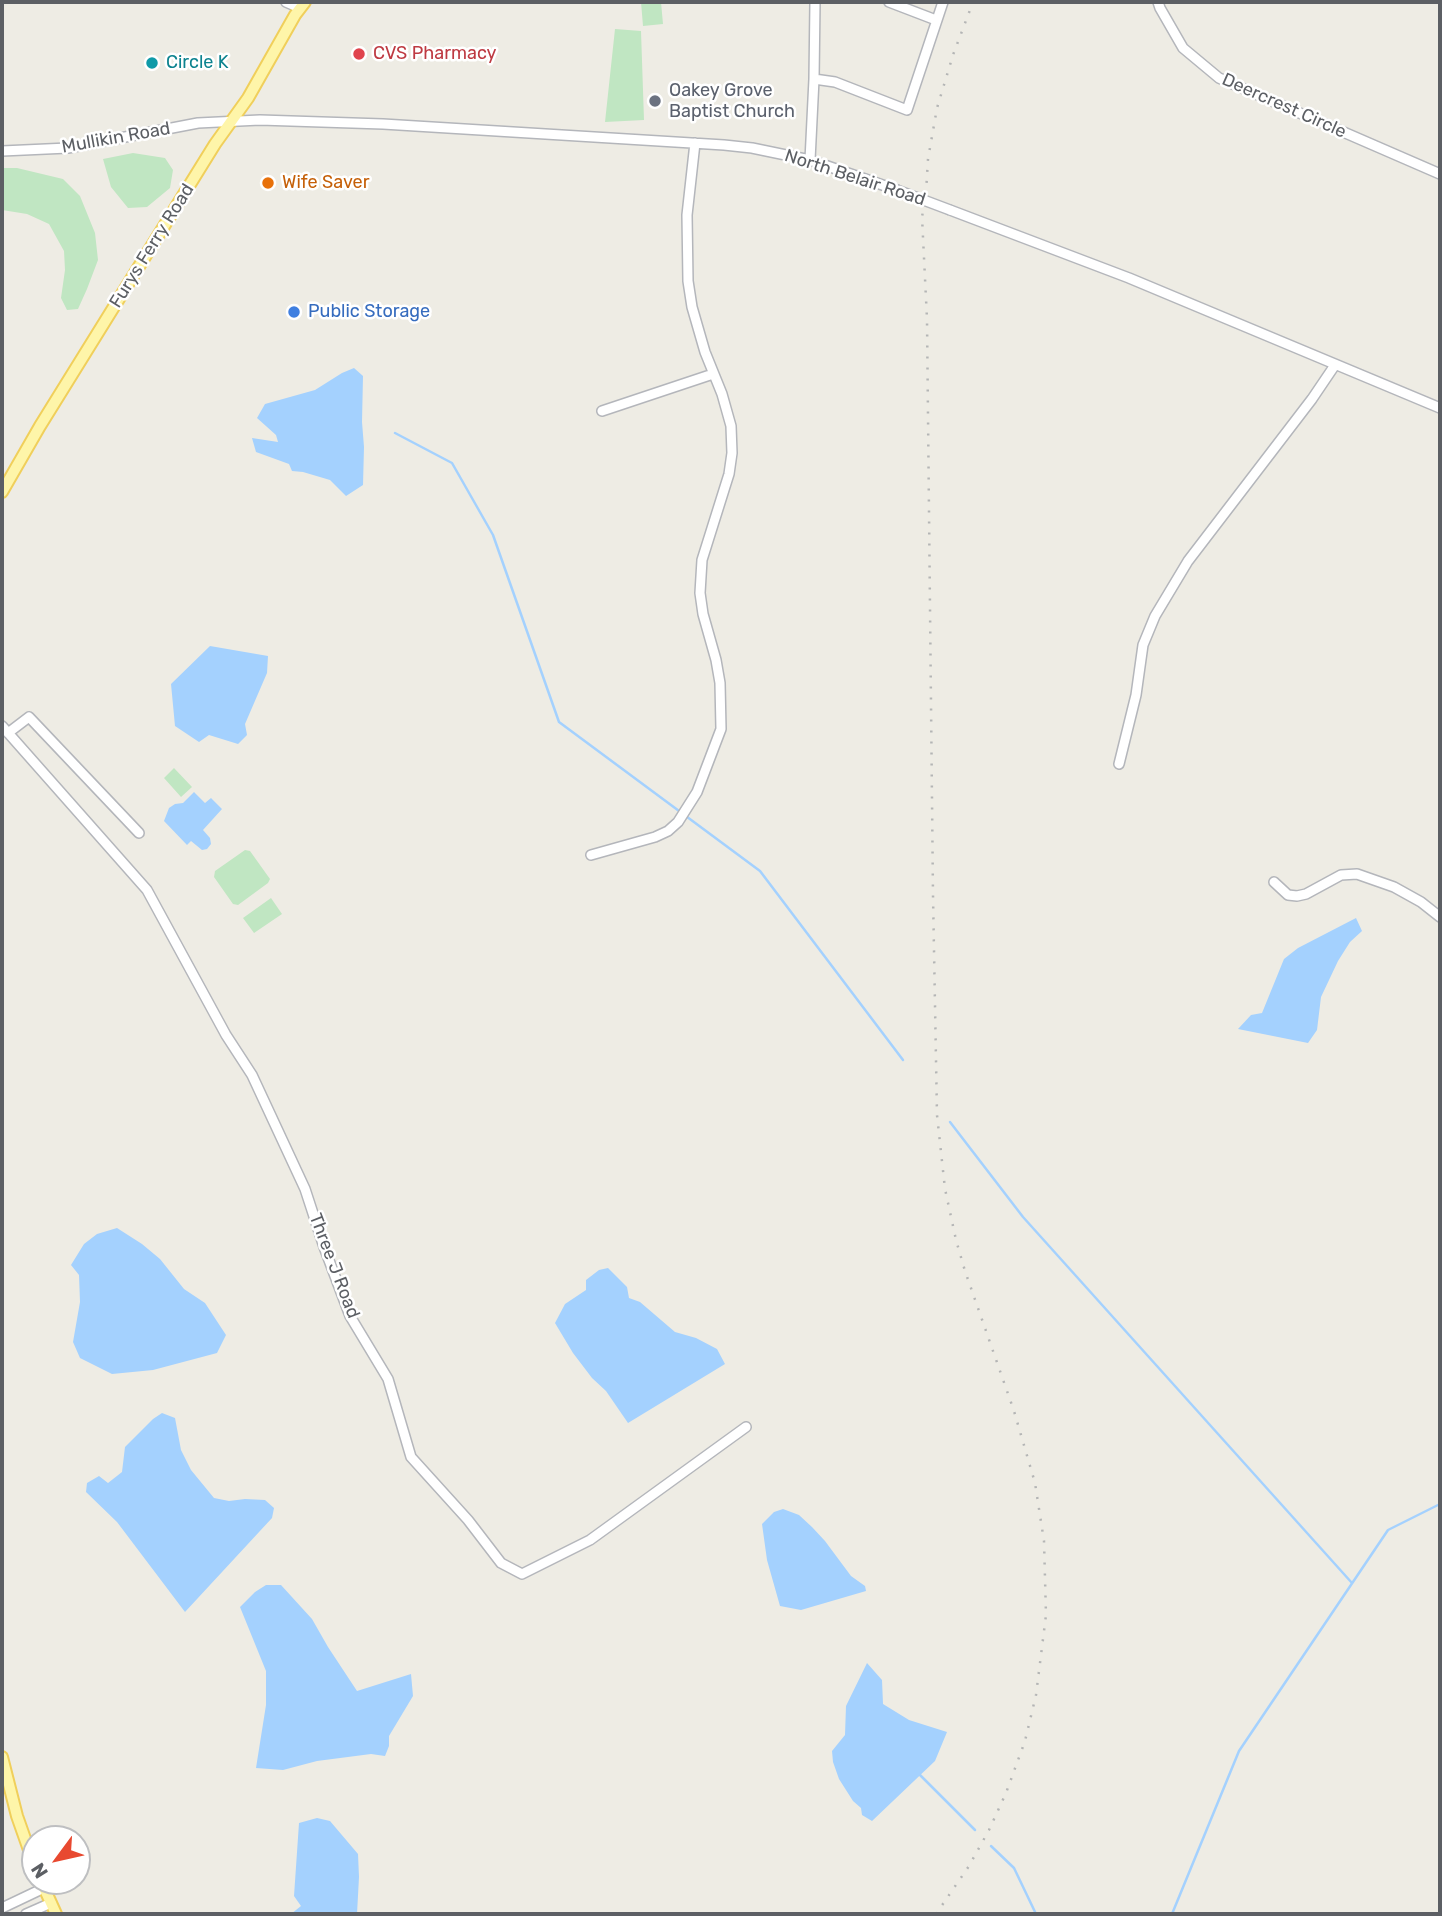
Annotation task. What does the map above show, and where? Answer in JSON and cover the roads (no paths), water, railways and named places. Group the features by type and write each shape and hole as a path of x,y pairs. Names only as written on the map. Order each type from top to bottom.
{"main road":[{"name":"Furys Ferry Road","path":"2,492 40,426 215,144 248,98 303,5"},
{"path":"2,1757 21,1827"},
{"path":"47,1895 56,1914"}],"street":[{"path":"286,2 303,5"},
{"path":"810,160 815,2"},
{"path":"889,2 936,20"},
{"path":"814,79 835,82 907,110 943,2"},
{"name":"Deercrest Circle","path":"1158,2 1183,48 1219,78 1440,174"},
{"name":"North Belair Road","path":"231,121 383,124 695,143 752,148 810,160 1081,258 1440,408"},
{"name":"Mullikin Road","path":"2,151 68,148 198,123 231,121"},
{"path":"591,855 655,837 678,822 697,792 721,729 720,683 700,593 702,560 729,474 732,453 731,426 692,307 688,281 687,215 695,143"},
{"path":"1119,764 1136,695 1143,645 1156,616 1188,562 1335,365"},
{"path":"602,411 713,374"},
{"path":"5,729 29,717 139,833"},
{"name":"Three J Road","path":"5,729 147,890 226,1035 252,1075 305,1189 350,1316 388,1379 411,1457 468,1520 500,1563 522,1574 590,1540 746,1427"},
{"path":"1274,882 1289,895 1297,896 1341,875 1357,874 1394,887 1440,917"},
{"path":"2,1908 25,1895"},
{"path":"26,1914 51,1903"}],"water":[{"path":"354,368 363,376 363,485 346,496 330,480 292,471 289,464 256,452 252,438 278,442 276,435 257,418 265,404 315,390"},
{"path":"210,646 268,656 267,673 245,724 247,735 238,744 209,735 199,742 175,726 171,684"},
{"path":"194,792 205,803 211,798 222,809 203,830 210,838 211,844 202,850 191,841 187,845 164,821 169,808 183,803"},
{"path":"1356,918 1362,931 1350,942 1338,961 1321,997 1317,1030 1308,1043 1238,1029 1251,1015 1262,1013 1284,959 1298,948"},
{"path":"117,1228 160,1259 184,1289 205,1303 226,1335 217,1353 153,1370 112,1374 80,1358 73,1342 80,1302 79,1275 71,1265 84,1244 97,1234"},
{"path":"608,1268 627,1287 629,1298 640,1302 675,1332 696,1338 717,1349 725,1364 628,1423 606,1391 573,1353 555,1323 565,1304 586,1290 586,1280 599,1270"},
{"path":"162,1413 175,1418 181,1450 191,1470 214,1498 229,1501 265,1500 274,1508 272,1518 185,1612 117,1522 86,1492 87,1483 99,1476 108,1483 122,1472 125,1447"},
{"path":"783,1509 799,1515 812,1527 851,1576 865,1586 866,1591 801,1610 780,1606 767,1560 762,1524 774,1512"},
{"path":"266,1585 281,1585 312,1619 357,1691 411,1674 413,1696 389,1736 385,1756 371,1754 317,1761 283,1770 256,1768 266,1705 266,1671 240,1607"},
{"path":"867,1663 882,1680 883,1704 909,1720 947,1732 935,1761 872,1821 862,1815 861,1808 853,1801 839,1779 832,1751 845,1735 846,1706"},
{"path":"317,1818 330,1821 358,1854 357,1914 291,1914 301,1906 294,1896 299,1823"}],"waterway":[{"path":"395,433 452,463 493,535 559,722 760,871 903,1060"},
{"path":"950,1122 1023,1217 1352,1583"},
{"path":"1172,1914 1239,1751 1388,1530 1440,1504"},
{"path":"918,1773 975,1830"},
{"path":"991,1846 1014,1868 1036,1914"}],"railway":[{"path":"936,1914 969,1866 1006,1793 1025,1741 1036,1695 1046,1615 1044,1541 1035,1483 1014,1411 956,1240 945,1189 937,1115 927,319 922,217 937,108 973,2"}],"place":[{"name":"CVS Pharmacy","path":"359,54"},
{"name":"Circle K","path":"152,63"},
{"name":"Oakey Grove Baptist Church","path":"655,101"},
{"name":"Wife Saver","path":"268,183"},
{"name":"Public Storage","path":"294,312"}]}
